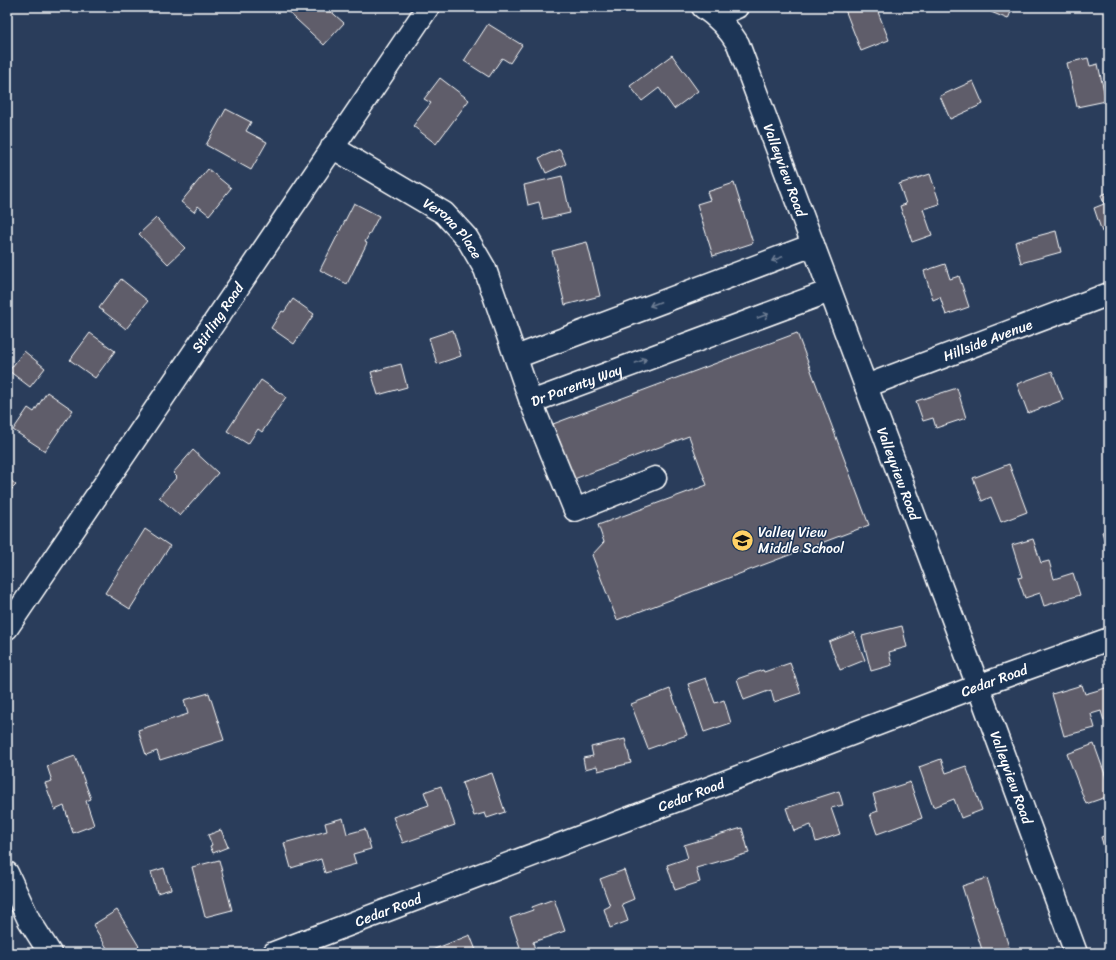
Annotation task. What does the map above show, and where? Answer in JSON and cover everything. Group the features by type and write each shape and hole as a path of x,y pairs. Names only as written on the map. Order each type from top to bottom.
{"street":[{"name":"Stirling Road","path":"7,628 428,7"},
{"path":"710,11 737,7"},
{"name":"Valleyview Road","path":"710,11 731,33 738,44 978,686 1076,953"},
{"name":"Verona Place","path":"332,147 444,213 467,238 485,269 516,357"},
{"path":"516,357 813,245"},
{"name":"Dr Parenty Way","path":"516,357 531,402 830,291"},
{"name":"Hillside Avenue","path":"866,386 1109,294"},
{"path":"531,402 575,510 655,478"},
{"name":"Cedar Road","path":"274,953 978,686 1109,639"},
{"path":"7,873 29,920 50,953"}],"building":[{"path":"283,7 326,7 344,23 324,45"},
{"path":"844,7 876,7 889,40 861,51"},
{"path":"992,7 1013,7 1008,19 991,12"},
{"path":"488,24 522,45 510,63 502,58 489,77 464,61"},
{"path":"672,55 698,91 674,109 659,88 642,101 630,86"},
{"path":"1088,58 1090,66 1098,64 1106,101 1077,107 1067,63"},
{"path":"440,78 469,100 436,144 413,126 431,103 424,99"},
{"path":"973,81 983,104 950,119 940,96"},
{"path":"226,109 251,122 246,131 267,142 251,170 206,145"},
{"path":"560,149 566,164 546,173 539,158"},
{"path":"208,169 231,188 209,215 198,206 194,212 181,202"},
{"path":"930,174 940,204 923,209 932,235 912,242 900,206 906,204 899,184"},
{"path":"562,176 570,213 543,219 539,202 528,205 524,185"},
{"path":"734,183 753,243 713,256 697,204 710,200 707,192"},
{"path":"1109,192 1109,230 1102,232 1094,208 1104,204 1101,195"},
{"path":"354,203 379,216 365,242 367,243 347,284 320,270"},
{"path":"156,218 185,248 168,264 139,234"},
{"path":"1056,231 1061,252 1021,263 1015,242"},
{"path":"587,242 600,296 565,305 552,251"},
{"path":"945,264 950,279 959,276 969,307 946,315 940,297 933,300 924,271"},
{"path":"121,279 148,301 126,329 99,308"},
{"path":"293,299 314,314 294,344 271,328 282,311 284,312"},
{"path":"453,330 461,356 437,364 429,338"},
{"path":"90,333 115,351 95,378 70,360"},
{"path":"797,333 869,525 617,620 592,555 604,542 598,525 707,485 689,436 574,479 553,424"},
{"path":"24,351 45,368 30,387 9,371"},
{"path":"401,364 407,387 378,395 371,372"},
{"path":"1052,371 1063,400 1028,413 1017,384"},
{"path":"261,380 286,397 262,432 258,429 248,444 227,431"},
{"path":"957,388 966,418 936,428 933,418 923,421 916,401"},
{"path":"47,392 73,410 45,451 13,430 28,408 34,412"},
{"path":"193,450 218,473 180,516 159,497 177,477 173,473"},
{"path":"1009,464 1027,512 1001,522 991,497 982,501 973,478"},
{"path":"7,477 16,485 7,494"},
{"path":"145,529 170,546 130,609 105,593"},
{"path":"1109,530 1109,555 1102,532"},
{"path":"1033,539 1041,563 1049,561 1054,579 1073,573 1080,595 1044,606 1040,593 1025,598 1018,578 1022,577 1012,545"},
{"path":"902,626 907,647 889,652 892,665 871,671 862,636"},
{"path":"854,632 865,660 840,670 829,642"},
{"path":"790,663 801,693 774,702 771,690 744,700 737,679"},
{"path":"706,678 715,703 724,700 731,723 704,732 688,684"},
{"path":"1082,685 1085,694 1109,687 1109,719 1104,721 1101,711 1091,714 1095,728 1064,736 1052,694"},
{"path":"670,689 687,735 648,749 631,704"},
{"path":"209,693 224,740 160,760 157,751 146,755 138,730 188,714 184,700"},
{"path":"625,739 631,763 598,771 597,766 585,769 583,758 593,756 591,747"},
{"path":"1094,744 1107,780 1109,780 1109,796 1086,804 1067,754"},
{"path":"75,756 91,799 86,801 94,825 73,833 64,806 55,810 45,783 52,781 47,766"},
{"path":"941,759 946,773 966,766 982,810 961,818 954,799 933,807 919,767"},
{"path":"492,773 505,812 487,818 485,813 474,816 462,783"},
{"path":"910,782 922,818 877,834 870,814 878,811 873,794"},
{"path":"441,786 455,825 403,843 393,817 429,805 424,792"},
{"path":"839,791 843,805 831,808 840,834 816,842 811,825 794,831 786,808"},
{"path":"343,818 347,834 365,829 371,849 353,854 356,864 325,873 321,859 291,868 284,843 327,831 325,823"},
{"path":"742,828 749,853 696,868 700,882 675,890 667,865 688,858 684,845"},
{"path":"221,830 228,847 213,853 208,835"},
{"path":"1109,834 1109,864 1101,837"},
{"path":"219,860 232,910 205,917 192,867"},
{"path":"164,868 171,889 157,893 151,872"},
{"path":"624,870 634,899 622,904 628,921 610,928 604,909 610,906 600,879"},
{"path":"987,878 1009,947 990,953 983,953 962,886"},
{"path":"554,899 565,931 533,942 535,950 522,953 510,918 533,910 532,907"},
{"path":"117,910 140,948 132,953 110,953 93,925"},
{"path":"470,935 477,953 427,952"}],"place":[{"name":"Valley View Middle School","path":"743,540"}]}
